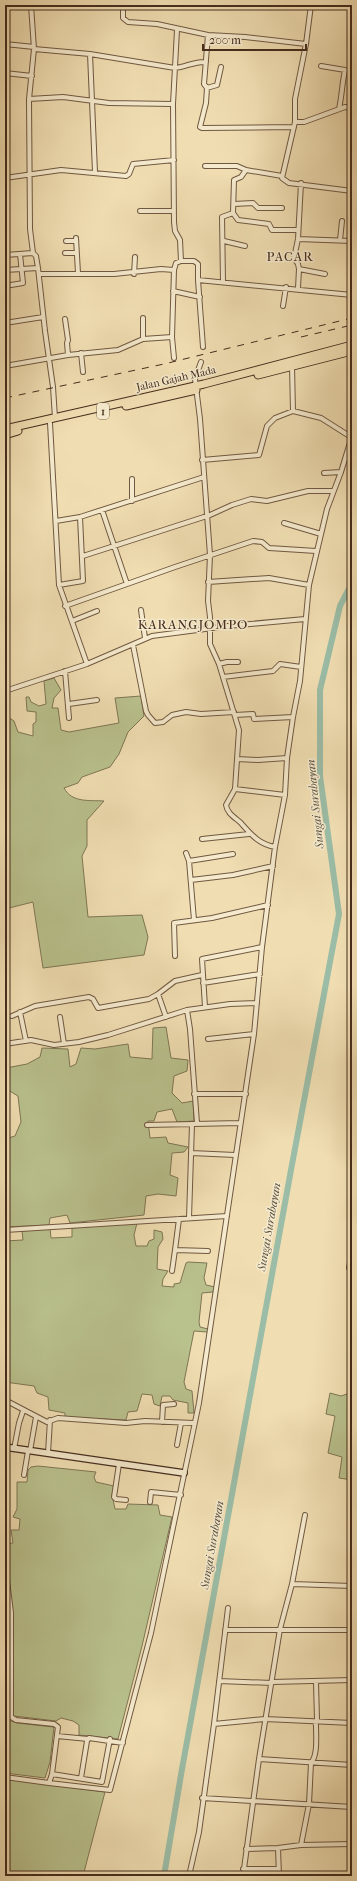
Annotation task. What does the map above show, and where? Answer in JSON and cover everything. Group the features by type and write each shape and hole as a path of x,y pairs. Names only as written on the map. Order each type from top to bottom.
{"highway":[{"name":"Jalan Gajah Mada","path":"200,387 352,345"},
{"name":"Jalan Gajah Mada","path":"5,429 52,421 352,352"},
{"name":"Jalan Gajah Mada","path":"5,435 52,421"}],"street":[{"path":"31,5 34,48 29,99 30,229 33,253 36,256 39,274 43,318 53,387 52,421 59,585 65,606 72,621 87,664"},
{"path":"123,5 123,16 126,21 157,24 177,30 208,35 245,37 306,44"},
{"path":"282,176 294,125 295,99 306,44 311,5"},
{"path":"177,30 173,104 174,229 180,240 182,261"},
{"path":"208,35 204,84 208,88"},
{"path":"5,44 90,54 175,68 185,67 197,61 206,62"},
{"path":"90,54 95,172"},
{"path":"321,66 345,70 341,86 343,92 338,109"},
{"path":"208,88 217,85 221,67"},
{"path":"5,73 32,76"},
{"path":"208,88 206,103 199,125 202,128 294,125 338,109 352,108"},
{"path":"29,99 57,97 92,101 173,104"},
{"path":"5,178 61,170 126,176 129,174 133,164 174,160"},
{"path":"205,166 237,166 246,170 282,176 287,182 352,191"},
{"path":"246,170 241,177 234,180 233,213 238,220 269,224 272,230 298,230"},
{"path":"298,288 299,269 294,258 298,239 301,183"},
{"path":"234,204 253,203 258,208 282,208"},
{"path":"140,211 174,211"},
{"path":"223,282 222,249 224,241 222,217 233,213"},
{"path":"340,240 342,221"},
{"path":"66,241 76,239 78,273"},
{"path":"298,239 352,241"},
{"path":"224,241 244,246"},
{"path":"5,255 33,253"},
{"path":"65,253 76,253"},
{"path":"5,286 22,284 20,254"},
{"path":"134,274 135,257"},
{"path":"174,358 172,337 174,270 176,262 194,261 198,264 203,347"},
{"path":"5,270 38,268"},
{"path":"299,269 325,274"},
{"path":"39,274 134,274 156,270 174,270"},
{"path":"200,280 298,288 352,295"},
{"path":"283,306 286,287"},
{"path":"173,291 200,297"},
{"path":"5,323 43,318"},
{"path":"143,318 143,338"},
{"path":"65,319 68,340 66,343 68,355"},
{"path":"5,366 81,353 118,350 143,338 172,337"},
{"path":"81,353 83,372"},
{"path":"201,362 194,378 200,387 200,419 205,460 204,477 210,515 212,554 210,582 210,644 219,664 239,730 235,789 227,802 227,809 249,834 259,842 275,848"},
{"path":"292,366 293,411"},
{"path":"50,1778 110,1790 126,1722 151,1633 181,1495 208,1345 225,1216 252,1034 260,947 268,905 275,848 285,795 287,758 301,667 309,584 316,551 333,491 341,472 352,437 320,418 293,411 275,418 267,426 259,456 205,460"},
{"path":"324,473 341,472"},
{"path":"56,522 80,517 204,477"},
{"path":"132,479 132,501"},
{"path":"82,556 210,515 232,504 251,499 267,501 308,491 333,491"},
{"path":"102,510 128,584"},
{"path":"59,585 83,581 80,517"},
{"path":"284,523 321,534"},
{"path":"65,606 253,541 262,542 268,548 316,551"},
{"path":"210,582 270,578 309,584"},
{"path":"141,610 146,638"},
{"path":"72,621 98,611"},
{"path":"5,691 87,664 146,638 180,632 305,619"},
{"path":"133,645 146,711 155,724 163,722 172,715 186,712 201,714 253,714 254,719 293,717"},
{"path":"219,664 238,662"},
{"path":"222,676 273,670 280,664 301,667"},
{"path":"65,671 69,718"},
{"path":"69,704 98,700"},
{"path":"238,759 258,760 287,758"},
{"path":"235,789 285,795"},
{"path":"202,839 249,834"},
{"path":"186,853 189,861 194,920"},
{"path":"189,861 233,854"},
{"path":"191,880 231,876 273,866"},
{"path":"175,956 174,924 212,918 268,905"},
{"path":"205,1007 202,959 260,947"},
{"path":"203,983 258,974"},
{"path":"12,1016 35,1006 90,998 93,999 98,1008 149,999 176,981 202,976"},
{"path":"158,994 166,1017"},
{"path":"5,1044 38,1040 50,1044 64,1044 108,1035 187,1010 256,1003"},
{"path":"187,1010 190,1029 194,1094 189,1218"},
{"path":"20,1012 26,1041"},
{"path":"60,1017 64,1044"},
{"path":"208,1039 252,1034"},
{"path":"194,1094 244,1094"},
{"path":"147,1125 240,1123"},
{"path":"191,1153 235,1155"},
{"path":"5,1230 225,1216"},
{"path":"172,1271 179,1219"},
{"path":"175,1250 208,1251"},
{"path":"349,1268 352,1251"},
{"path":"5,1400 23,1411 46,1421 54,1418 126,1423 162,1422 194,1424"},
{"path":"162,1422 163,1405 174,1404"},
{"path":"14,1449 23,1411"},
{"path":"24,1475 36,1417"},
{"path":"48,1453 50,1420"},
{"path":"177,1445 181,1423"},
{"path":"5,1447 184,1473"},
{"path":"119,1464 114,1497 116,1499 126,1500"},
{"path":"150,1502 151,1492 181,1495"},
{"path":"242,1876 280,1629 292,1584 305,1515"},
{"path":"5,1564 11,1613 11,1717 16,1720 56,1725 58,1727 50,1778"},
{"path":"292,1584 352,1586"},
{"path":"189,1876 199,1832 202,1798 214,1724 228,1608"},
{"path":"225,1630 352,1630"},
{"path":"219,1681 316,1682 352,1680"},
{"path":"301,1845 309,1804 311,1763 315,1749 315,1722 317,1720 316,1682"},
{"path":"214,1724 265,1719 352,1723"},
{"path":"57,1736 88,1739 92,1738 122,1742"},
{"path":"81,1778 88,1739"},
{"path":"102,1782 112,1740"},
{"path":"259,1759 352,1765"},
{"path":"5,1777 81,1778 110,1785"},
{"path":"202,1798 352,1807"},
{"path":"246,1849 278,1848 301,1845 352,1844"},
{"path":"278,1848 278,1876"},
{"path":"243,1869 278,1869"}],"green space":[{"path":"54,678 61,690 54,698 52,708 58,708 61,730 69,732 119,723 115,698 141,696 144,716 128,732 119,754 110,767 82,777 78,783 64,788 67,793 81,800 104,801 87,820 87,846 82,856 88,917 142,915 148,937 144,955 43,968 33,902 5,909 5,715 14,721 18,732 33,736 33,724 36,722 36,712 27,711 26,697 29,697 31,702 39,706 46,704 44,681"},
{"path":"166,1027 171,1058 188,1060 187,1071 174,1076 172,1093 182,1103 193,1101 194,1121 177,1122 172,1109 157,1112 154,1121 148,1121 150,1138 166,1137 168,1143 188,1147 184,1152 172,1153 170,1175 178,1178 176,1196 158,1194 146,1196 144,1215 70,1223 67,1215 50,1218 49,1225 5,1227 5,1139 15,1136 21,1122 18,1096 8,1090 6,1068 27,1064 40,1057 42,1048 68,1049 70,1067 76,1064 81,1048 95,1049 128,1044 130,1057 152,1059 153,1028"},
{"path":"137,1223 134,1235 136,1246 147,1246 149,1241 154,1239 154,1230 162,1232 163,1239 158,1247 157,1269 168,1271 163,1279 162,1286 174,1287 174,1284 180,1283 186,1263 188,1262 207,1263 204,1278 206,1285 215,1287 213,1292 202,1293 199,1322 200,1327 208,1329 207,1332 194,1331 184,1382 186,1389 192,1391 194,1413 188,1413 188,1403 173,1400 170,1396 162,1396 160,1406 154,1404 152,1395 142,1394 137,1411 128,1412 126,1420 65,1417 65,1413 49,1410 48,1397 37,1393 34,1386 5,1382 5,1241 23,1240 22,1231 50,1228 51,1238 72,1237 72,1228"},
{"path":"352,1388 352,1480 339,1478 342,1457 328,1453 335,1416 326,1414 330,1393 341,1396 350,1393"},
{"path":"38,1466 96,1472 94,1477 96,1482 114,1486 112,1495 115,1509 126,1509 128,1504 158,1505 160,1515 172,1517 142,1646 118,1739 79,1735 79,1725 73,1721 61,1718 56,1721 14,1716 12,1714 12,1613 5,1544 13,1543 11,1530 19,1530 20,1519 13,1517 17,1509 17,1482 27,1482 28,1470 31,1467"},
{"path":"5,1593 8,1720 17,1723 54,1727 50,1762 45,1778 5,1773"},
{"path":"5,1779 105,1792 83,1876 5,1876"}],"waterway":[{"name":"Sungai Surabayan","path":"164,1876 182,1769 339,914 320,776 320,690 340,606 352,583"}],"railway":[{"path":"5,398 164,364 352,318"},
{"path":"301,337 352,325"}],"district":[{"name":"PACAR","path":"290,256"},
{"name":"KARANGJOMPO","path":"193,624"}]}
